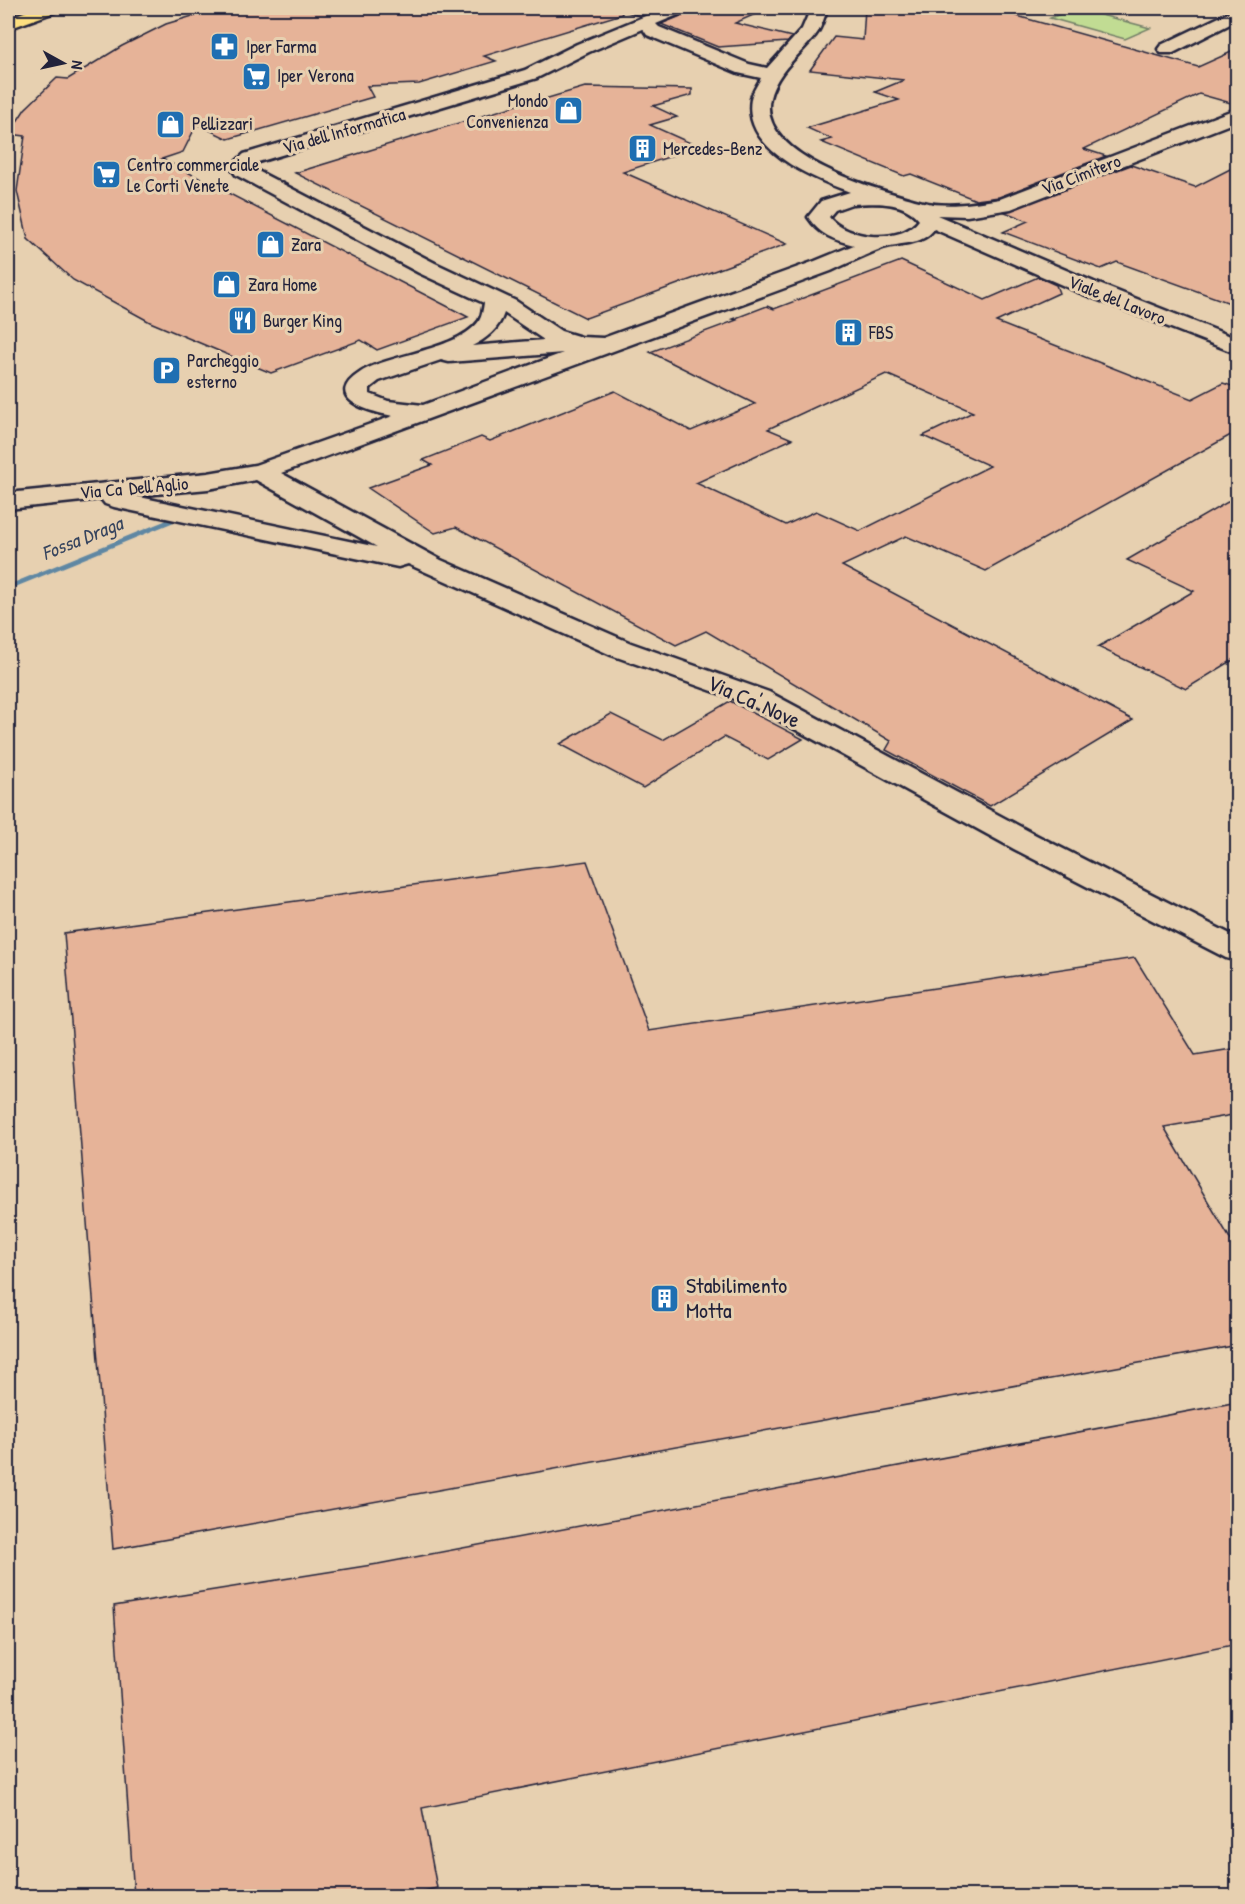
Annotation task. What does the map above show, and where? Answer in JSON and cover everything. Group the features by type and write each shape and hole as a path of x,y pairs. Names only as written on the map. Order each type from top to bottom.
{"highway":[{"path":"8,24 49,8"}],"street":[{"name":"Via dell'Informatica","path":"608,343 579,344 553,336 508,306 366,236 243,171 240,166 251,158 531,74 583,48 679,8"},
{"name":"Via dell'Informatica","path":"554,64 588,54 690,8"},
{"name":"Viale del Lavoro","path":"799,10 816,15 809,32 771,74 763,90 761,104 763,126 769,138 779,147 820,174 924,214 998,250 1238,347"},
{"path":"1167,49 1238,13"},
{"path":"649,26 653,31 744,69 771,74"},
{"name":"Via Cimitero","path":"924,214 1004,205 1238,114"},
{"name":"Viale del Lavoro","path":"820,174 831,187 834,198 818,217 821,224 828,230 852,238 882,241 905,238 953,241 998,250"},
{"name":"Viale del Lavoro","path":"828,205 852,198 882,198"},
{"name":"Viale del Lavoro","path":"905,238 927,227 924,214"},
{"path":"823,266 835,245 828,230"},
{"name":"Via dell'Informatica","path":"495,301 490,323 481,332 424,357 371,376 358,386 358,397 371,405 393,410 427,412 608,343 823,266 882,241"},
{"path":"424,357 579,344"},
{"path":"469,353 496,363 497,375 492,387"},
{"name":"Via Ca' Dell'Aglio","path":"8,501 190,483 260,472 427,412"},
{"name":"Via Ca' Nove","path":"260,472 432,566 621,649 759,698 1025,842 1238,951"},
{"path":"190,483 182,501 197,517"},
{"path":"81,492 432,566"}],"green space":[{"path":"1075,8 1150,28 1125,39 1050,18"}],"building":[{"name":"Centro commerciale Le Corti Venete","path":"219,8 621,8 622,14 484,56 496,61 419,84 367,86 373,97 228,139 197,124 183,152 162,159 468,317 377,350 361,340 271,373 150,322 73,280 28,239 17,191 25,136 9,134 25,109 57,78 68,79 122,46 166,24"},
{"path":"625,8 660,8 639,16 624,11"},
{"path":"690,8 769,8 735,23 792,37 788,42 718,47 661,24 686,14"},
{"path":"865,8 1014,8 1010,14 1198,67 1238,49 1238,105 1199,94 1084,149 1106,156 999,197 976,200 911,174 904,176 821,142 832,139 807,128 899,100 875,92 904,80 810,70 834,37 863,40"},
{"path":"585,87 692,89 692,95 653,106 677,117 650,125 699,147 623,172 787,244 586,318 295,173 534,100 538,101"},
{"path":"1131,165 1195,187 1238,165 1238,306 1117,262 1101,269 1003,232 1028,221 1005,212"},
{"path":"901,261 985,300 1038,277 1056,285 1059,293 996,322 1192,399 1223,383 1238,388 1238,431 986,571 906,536 842,566 1133,720 990,806 886,750 891,741 706,631 676,645 456,527 435,533 368,488 432,465 423,460 481,437 490,441 615,391 691,431 755,404 650,352 737,320 733,319 767,306 774,309","holes":["886,374 973,412 923,436 990,466 860,531 816,511 786,525 696,483 792,439 768,429"]},
{"path":"1238,496 1238,657 1186,689 1098,647 1194,591 1127,560"},
{"path":"730,701 803,739 768,760 724,737 643,788 560,744 611,714 663,740"},
{"name":"Stabilimento Motta","path":"587,861 649,1031 1135,958 1195,1055 1238,1048 1238,1114 1164,1127 1238,1252 1238,1345 113,1549 64,933"},
{"path":"1238,1402 1238,1644 422,1808 437,1888 402,1896 134,1896 114,1606 378,1564"}],"waterway":[{"name":"Fossa Draga","path":"8,588 170,522"}],"place":[{"name":"Iper Farma","path":"225,47"},
{"name":"Iper Verona","path":"256,76"},
{"name":"Mondo Convenienza","path":"569,111"},
{"name":"Pellizzari","path":"171,124"},
{"name":"Mercedes-Benz","path":"642,149"},
{"name":"Centro commerciale Le Corti Venete","path":"106,175"},
{"name":"Zara","path":"270,245"},
{"name":"Zara Home","path":"227,285"},
{"name":"Burger King","path":"242,321"},
{"name":"FBS","path":"848,333"},
{"name":"Parcheggio esterno","path":"166,371"},
{"name":"Stabilimento Motta","path":"665,1298"}]}
